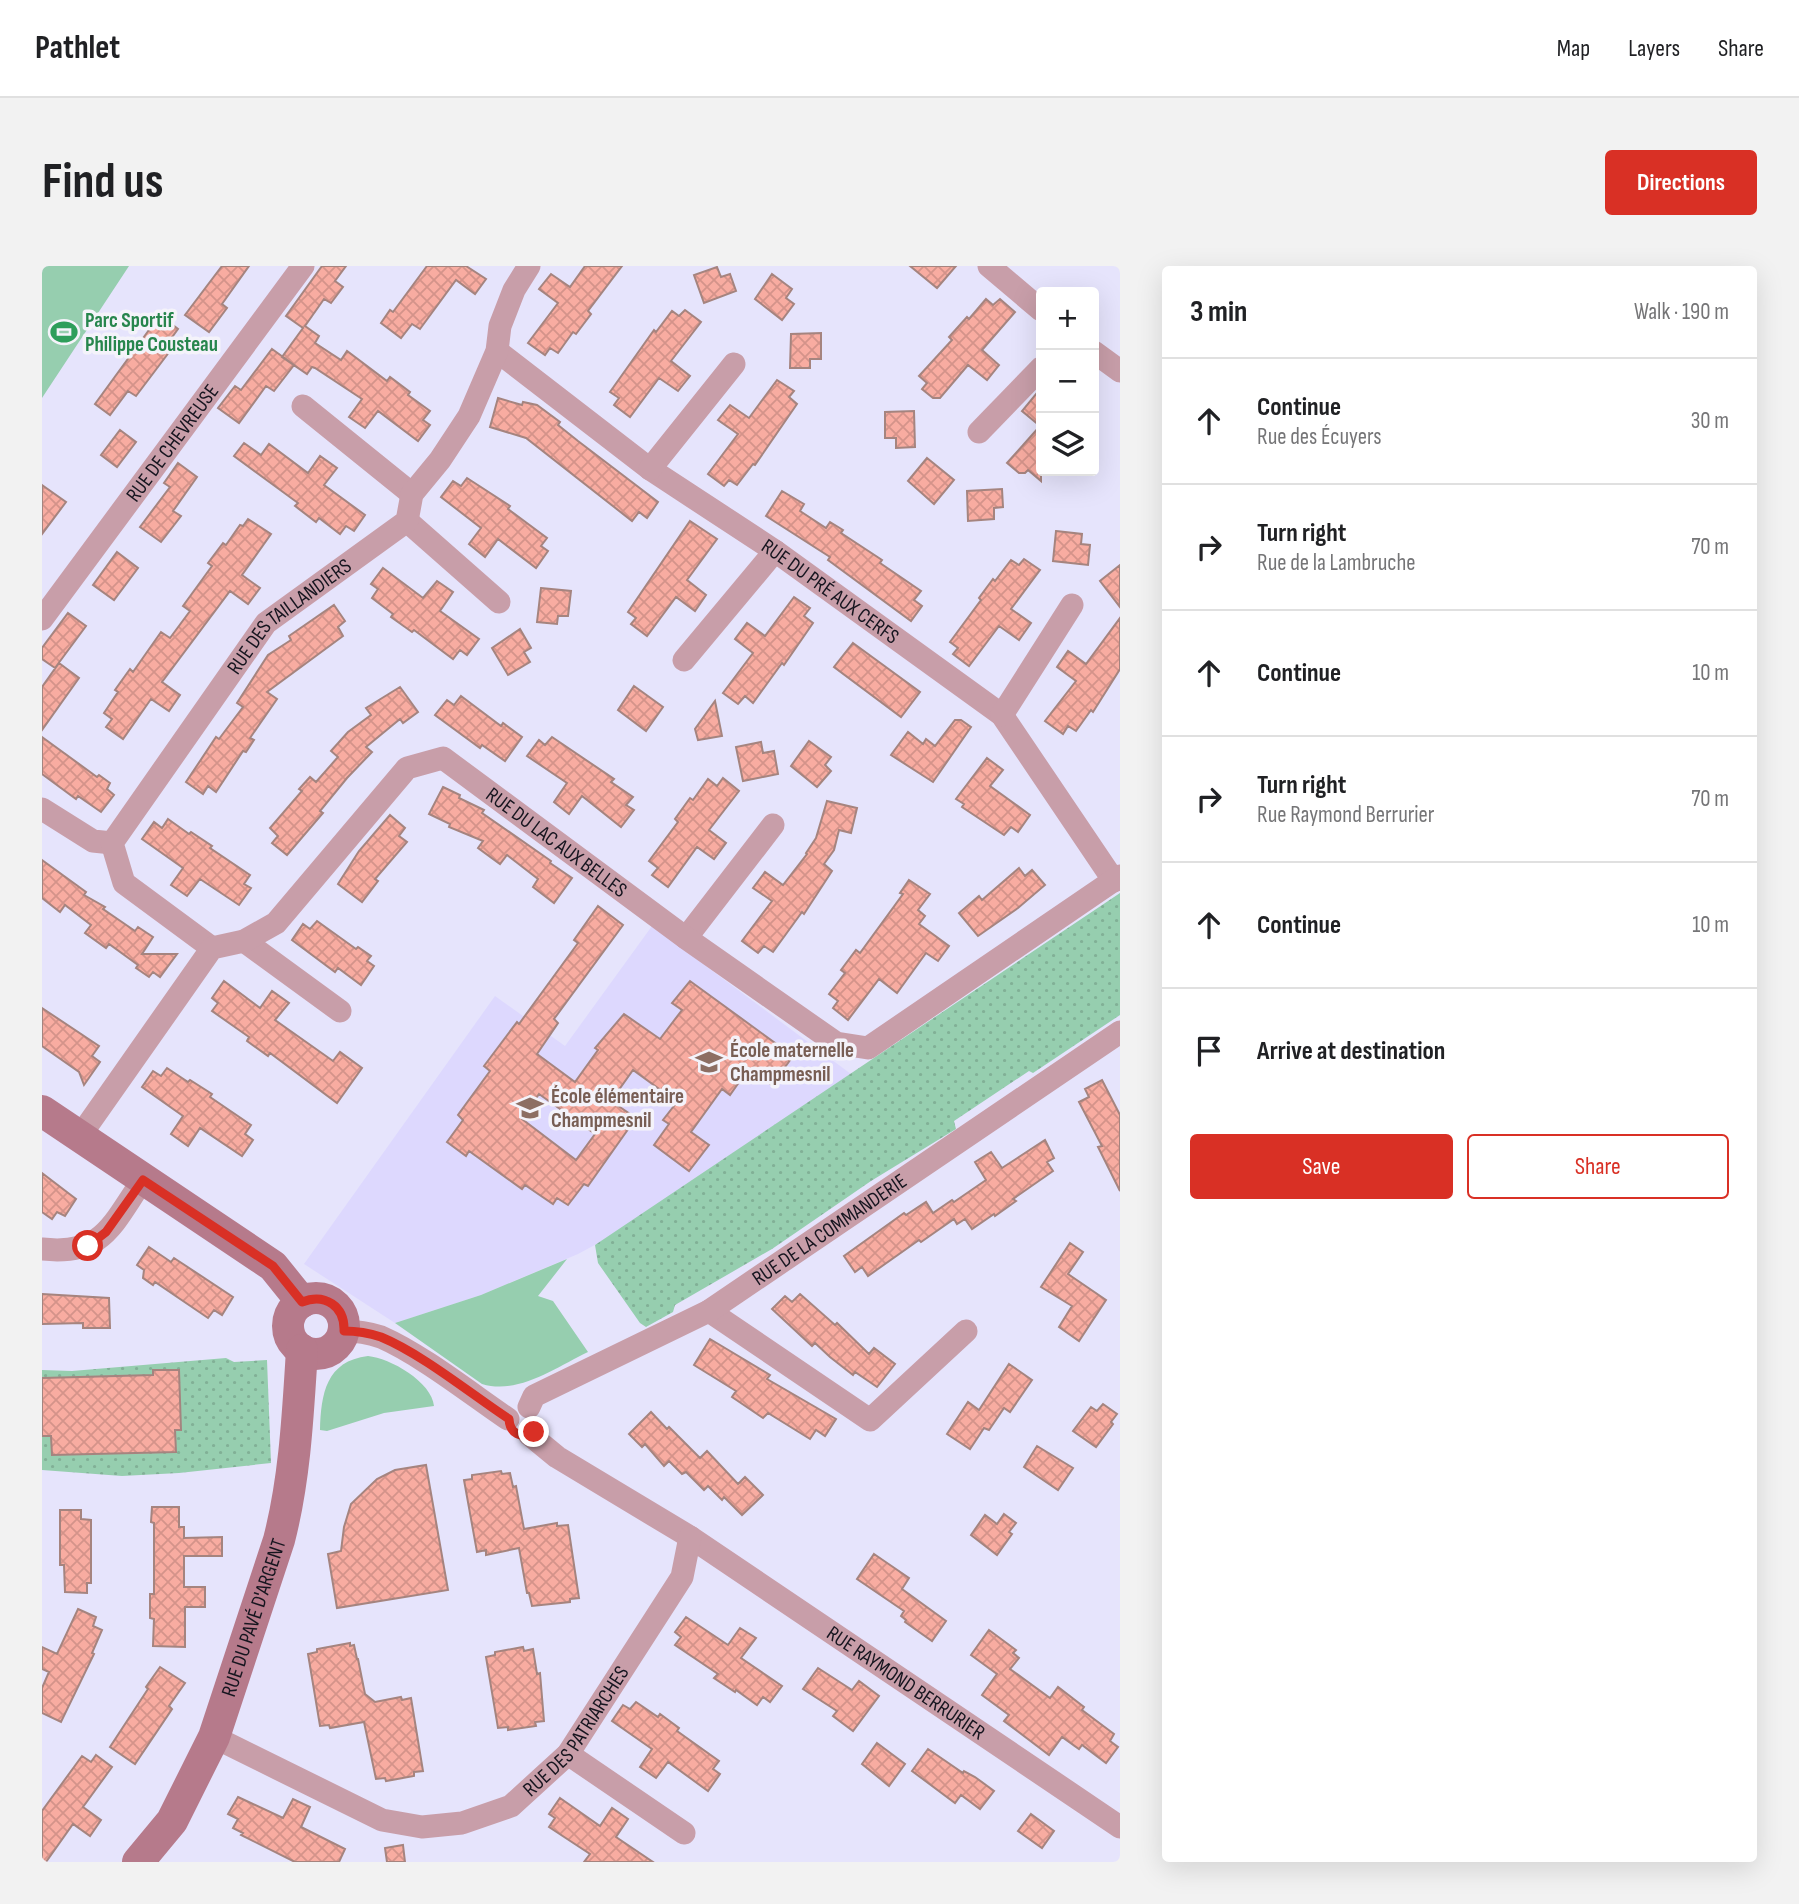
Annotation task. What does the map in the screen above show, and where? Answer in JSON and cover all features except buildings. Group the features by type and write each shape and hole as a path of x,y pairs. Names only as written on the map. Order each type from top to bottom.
{"street":[{"name":"RUE DE CHEVREUSE","path":"42,619 303,266"},
{"path":"499,602 407,521 412,494 440,460 469,416 497,351 500,326 514,290 529,266"},
{"path":"989,266 1036,306"},
{"name":"RUE DU PRÉ AUX CERFS","path":"497,351 650,469 775,551 1002,715 1117,878"},
{"path":"1099,356 1120,371"},
{"path":"650,469 734,364"},
{"path":"979,432 1036,373"},
{"path":"303,406 412,494"},
{"name":"RUE DES TAILLANDIERS","path":"112,843 266,623 407,521"},
{"path":"684,660 775,551"},
{"path":"1002,715 1072,605"},
{"name":"RUE DU LAC AUX BELLES","path":"212,948 244,941 276,923 407,768 443,758 686,938 836,1043 868,1048 1117,878"},
{"path":"42,809 93,841 112,843 124,883 212,948 80,1136"},
{"path":"686,938 773,825"},
{"path":"244,941 340,1011"},
{"name":"RUE DE LA COMMANDERIE","path":"528,1407 534,1396 709,1311 1120,1032"},
{"path":"42,1111 273,1266 302,1302"},
{"path":"42,1249 66,1252 88,1246 106,1232 143,1180"},
{"path":"320,1298 336,1306 344,1322 344,1331 341,1339 328,1351 319,1353 302,1350 290,1336 288,1326 290,1316 302,1302 320,1298"},
{"path":"709,1311 870,1420 966,1331"},
{"path":"344,1331 357,1331 380,1337 421,1360 509,1419"},
{"name":"RUE DU PAVÉ D'ARGENT","path":"138,1862 172,1821 214,1737 285,1517 298,1415 302,1350"},
{"path":"528,1407 536,1413 538,1423 534,1432 524,1436 515,1433 510,1427 509,1419 515,1408 528,1407"},
{"path":"529,1434 557,1457 690,1537"},
{"name":"RUE DES PATRIARCHES","path":"214,1737 382,1820 422,1827 462,1823 511,1806 568,1754 682,1577 690,1537"},
{"name":"RUE RAYMOND BERRURIER","path":"690,1537 1120,1827"},
{"path":"568,1754 684,1833"}],"shaded area":[{"name":"École élémentaire Champmesnil","path":"652,926 855,1077 660,1210 578,1254 481,1295 395,1323 304,1264 495,996 565,1046"}],"green space":[{"name":"Parc Sportif Philippe Cousteau","path":"42,266 129,266 42,398"},
{"path":"1120,893 1120,1015 954,1121 956,1129 871,1181 772,1249 675,1305 673,1312 646,1327 640,1323 598,1263 595,1245"},
{"path":"567,1259 538,1296 553,1301 588,1352 523,1383 509,1386 482,1384 395,1323 481,1295"},
{"path":"368,1356 398,1366 418,1380 426,1388 434,1406 384,1413 327,1431 320,1430 322,1404 329,1381 343,1365"},
{"path":"226,1358 234,1362 267,1360 271,1463 122,1476 42,1470 42,1370 72,1371"}],"place":[{"name":"Parc Sportif Philippe Cousteau","path":"64,332"},
{"name":"École maternelle Champmesnil","path":"709,1062"},
{"name":"École élémentaire Champmesnil","path":"530,1108"}],"route":[{"path":"88,1246 106,1232 143,1180 273,1266 302,1302 320,1298 336,1306 344,1322 344,1331 357,1331 380,1337 421,1360 509,1419 510,1427 515,1433 524,1436 534,1432"}]}
